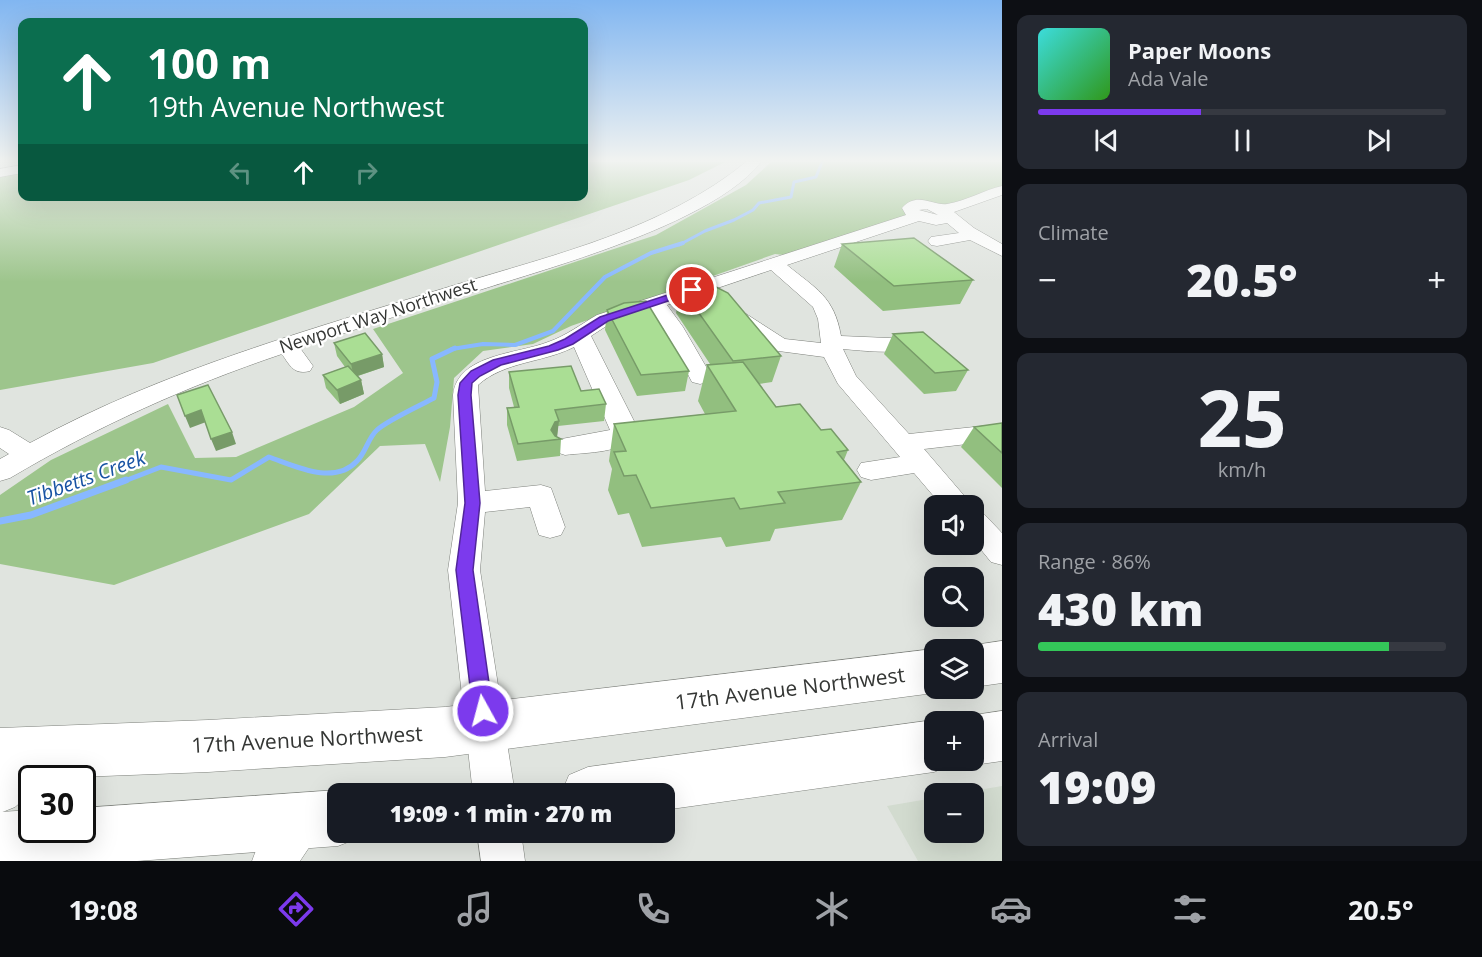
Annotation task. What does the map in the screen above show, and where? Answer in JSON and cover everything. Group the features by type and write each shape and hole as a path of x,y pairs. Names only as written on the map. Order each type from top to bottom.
{"main road":[{"path":"984,665 1002,662"},
{"name":"17th Avenue Northwest","path":"0,753 219,745 486,728 924,672"},
{"path":"984,739 1002,736"},
{"path":"667,783 924,747"},
{"path":"0,840 140,833 304,833"}],"street":[{"name":"Newport Way Northwest","path":"0,471 29,454 151,394 233,374 286,345 551,261 633,232 685,210 698,202"},
{"path":"493,783 464,570 472,503 466,383 475,373 497,362 569,342 604,319 772,262 936,215 970,202"},
{"path":"936,215 963,238 1002,263"},
{"path":"936,215 1002,251"},
{"path":"937,241 963,238"},
{"path":"772,262 822,304 828,319 832,345 854,378 884,409 903,443 949,495"},
{"path":"692,290 742,319 779,345 905,344"},
{"path":"655,303 672,327 700,377"},
{"path":"566,446 613,440 624,433 621,422 579,334"},
{"path":"286,345 302,366"},
{"path":"903,443 1002,432"},
{"path":"0,436 29,454"},
{"path":"872,471 921,463"},
{"path":"472,503 541,495 550,526"},
{"path":"984,533 1002,554"},
{"path":"0,792 49,752"},
{"path":"501,843 503,861"}],"shaded area":[{"path":"1002,786 1002,861 918,861 887,806 924,800 924,843 984,843 984,789"}],"green space":[{"path":"0,202 624,202 153,363 0,390"},
{"path":"715,202 967,202 945,210 928,205 913,213 792,256 775,254 571,326 533,344 483,351 454,378 450,427 440,482 425,444 380,446 309,514 114,585 0,564 0,495 51,460 168,404 195,458 236,457 354,407 403,373 373,329 656,235"}],"building":[{"path":"914,238 973,280 894,286 842,244"},
{"path":"714,286 728,293 781,356 733,361 681,288"},
{"path":"646,301 689,371 641,375 607,310 624,303"},
{"path":"923,332 968,370 935,373 893,334"},
{"path":"365,333 382,354 351,364 334,343"},
{"path":"743,362 776,407 800,404 821,430 831,429 848,450 837,452 861,482 778,492 785,503 740,509 734,498 651,508 636,475 624,476 614,452 626,451 614,424 736,411 707,365"},
{"path":"348,366 361,380 337,390 323,375"},
{"path":"571,366 581,391 599,389 606,404 555,410 559,421 555,422 551,430 561,439 518,444 507,408 519,407 509,372"},
{"path":"208,385 232,432 211,439 201,410 185,416 177,395"},
{"path":"1002,423 1002,453 974,427"}],"waterway":[{"name":"Tibbetts Creek","path":"682,243 705,231 734,220 763,202"},
{"name":"Tibbetts Creek","path":"453,349 483,344 515,345 553,331 605,277 651,253 682,243"},
{"name":"Tibbetts Creek","path":"122,482 161,467 231,480 269,457 314,472 337,472 348,468 357,461 377,430 434,398 437,382 432,359 453,349"},
{"name":"Tibbetts Creek","path":"0,521 31,515 126,480"}],"route":[{"path":"483,711 464,570 472,503 466,383 475,373 497,362 554,348 569,342 604,319 692,290"}]}
